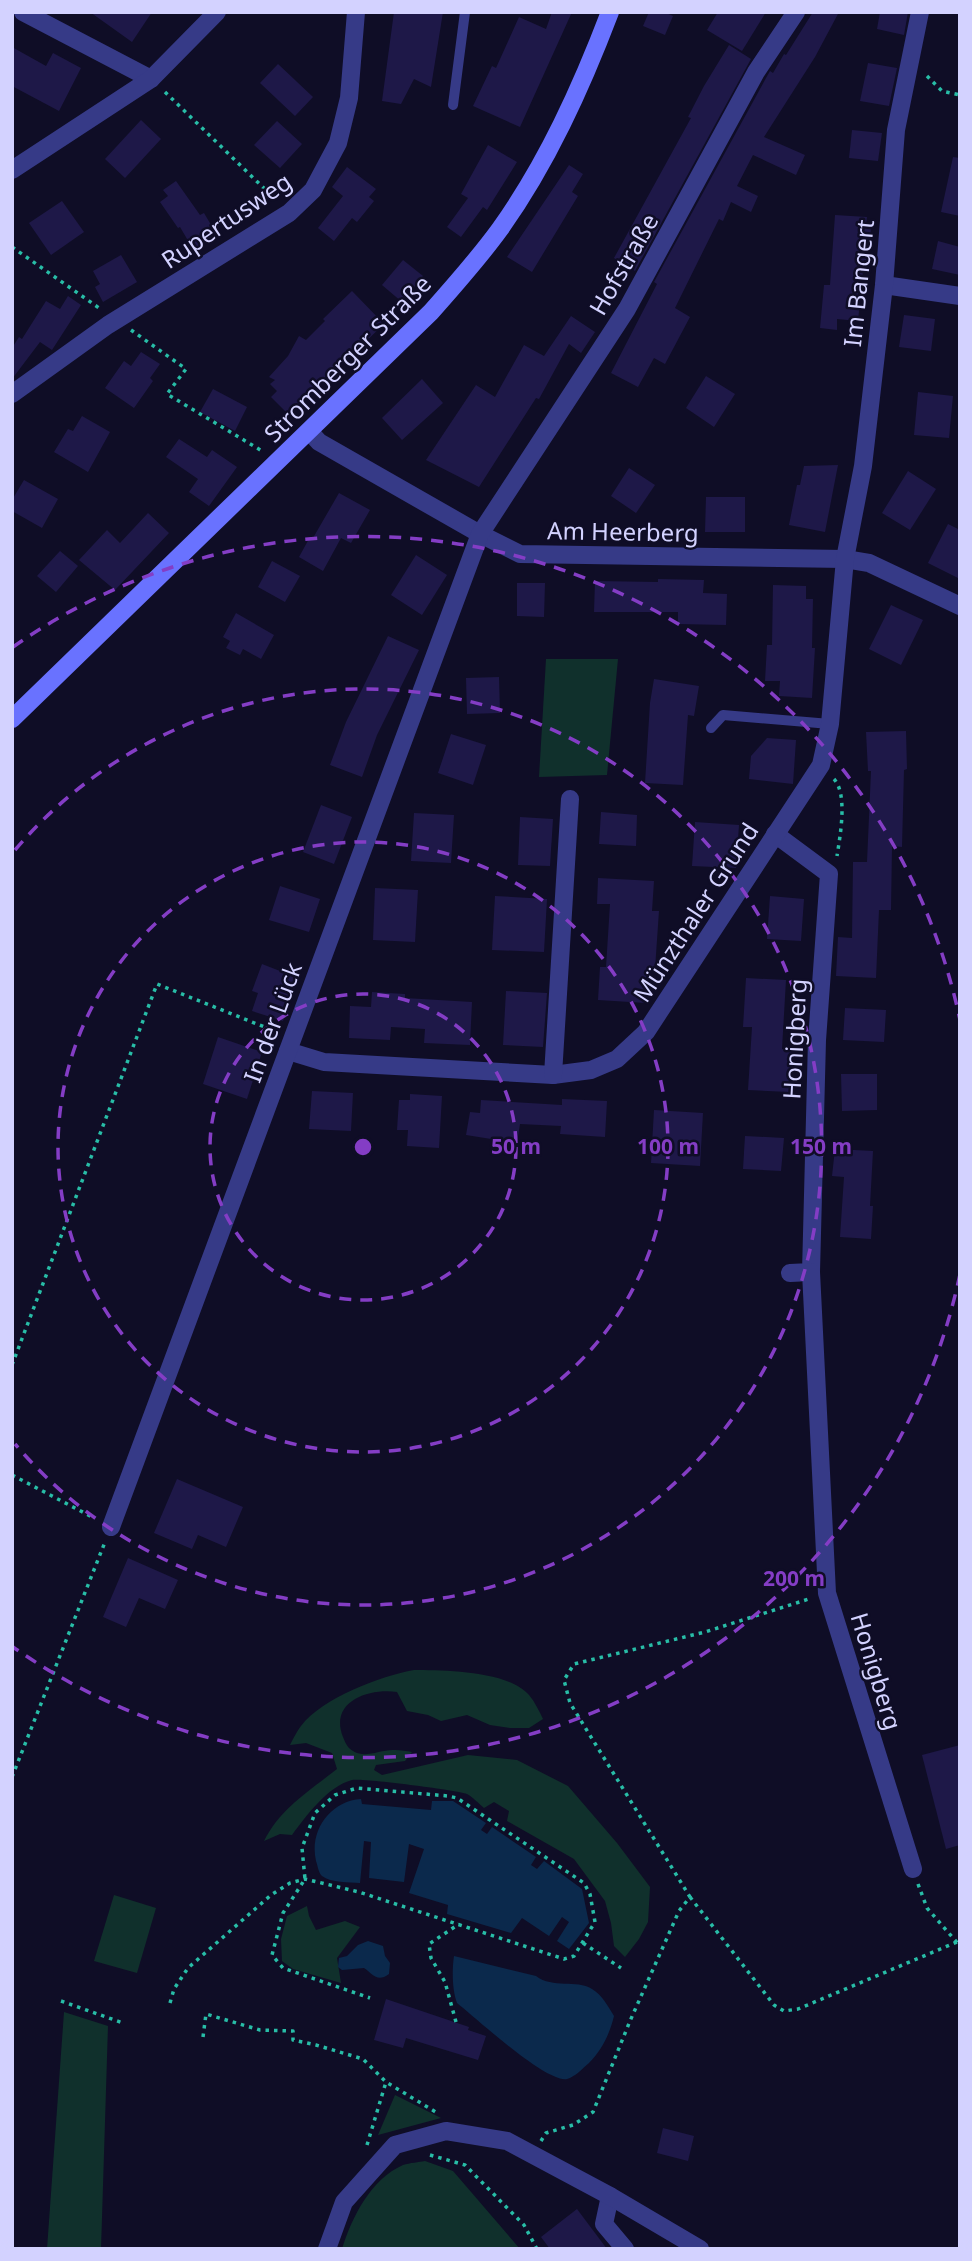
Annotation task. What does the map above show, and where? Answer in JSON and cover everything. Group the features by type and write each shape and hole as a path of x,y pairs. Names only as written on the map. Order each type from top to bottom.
{"main road":[{"name":"Stromberger Straße","path":"12,719 431,312 500,228 551,144 576,94 610,12"}],"street":[{"path":"23,12 150,79"},
{"path":"12,170 150,79 217,12"},
{"name":"Rupertusweg","path":"12,394 116,320 289,213 313,190 338,143 349,98 356,12"},
{"name":"Hofstraße","path":"480,534 627,310 756,72 796,12"},
{"name":"Im Bangert","path":"845,559 863,466 884,285 896,130 920,12"},
{"path":"884,285 960,296"},
{"name":"Am Heerberg","path":"309,431 319,442 520,554 845,559 869,563 960,606"},
{"name":"In der Lück","path":"111,1527 480,534"},
{"name":"Münzthaler Grund","path":"290,1045 324,1062 553,1075 591,1070 617,1059 646,1032 821,765 830,724 845,559"},
{"path":"553,1075 570,799"},
{"path":"775,834 829,874"},
{"name":"Honigberg","path":"829,874 817,1040 811,1272 827,1593 913,1869"},
{"path":"790,1273 811,1272"},
{"path":"327,2249 344,2202 395,2145 446,2131 507,2141 610,2196 700,2249"},
{"path":"610,2196 604,2224 625,2249"}],"lane":[{"path":"453,105 465,12"},
{"path":"711,728 723,715 830,724"}],"path":[{"path":"908,71 928,76 942,91 960,95"},
{"path":"150,79 289,213"},
{"path":"12,247 186,369 167,394 279,461"},
{"path":"821,765 838,783 842,807 837,855 829,874"},
{"path":"12,1365 157,984 290,1045"},
{"path":"12,1475 111,1527 12,1777"},
{"path":"827,1593 705,1632 575,1664 564,1680 569,1703 690,1897 774,2005 784,2011 798,2009 958,1944 927,1908 913,1869"},
{"path":"170,2003 187,1968 271,1895 290,1883 305,1880 359,1892 564,1959 574,1956 595,1922 590,1894 584,1884 457,1798 357,1788 335,1795 315,1813 302,1848 305,1880 283,1913 272,1955 283,1968 370,1998"},
{"path":"532,2154 546,2133 573,2125 593,2112 679,1911 690,1897"},
{"path":"456,2022 445,1982 431,1958 429,1944 459,1924"},
{"path":"583,1943 621,1968"},
{"path":"61,2001 124,2023"},
{"path":"202,2037 206,2014 260,2030 293,2031 293,2040 363,2059 386,2082 447,2118 446,2131"},
{"path":"368,2145 386,2082"},
{"path":"395,2145 465,2165 524,2225 537,2249"}],"green space":[{"path":"546,659 618,659 607,775 539,777"},
{"path":"414,1670 475,1674 507,1681 529,1695 543,1719 529,1728 490,1725 467,1715 441,1721 407,1711 397,1692 374,1692 354,1700 346,1706 341,1715 340,1725 348,1747 361,1754 390,1750 412,1752 405,1761 376,1765 374,1770 382,1775 468,1755 517,1760 568,1786 617,1843 650,1887 648,1922 625,1957 614,1946 605,1901 574,1859 507,1821 509,1811 494,1802 484,1808 469,1795 459,1792 390,1782 352,1780 326,1795 292,1835 280,1834 264,1841 287,1810 337,1769 332,1753 306,1743 290,1745 301,1726 323,1706 353,1690 385,1677"},
{"path":"114,1895 156,1908 137,1973 94,1961"},
{"path":"307,1906 316,1930 345,1921 360,1927 337,1958 341,1983 293,1969 282,1961 281,1939 287,1916"},
{"path":"64,2012 108,2026 101,2249 47,2249"},
{"path":"395,2095 441,2118 378,2135"},
{"path":"425,2161 453,2171 520,2249 342,2249 357,2212 372,2189 403,2165"}],"water":[{"path":"361,1799 362,1804 431,1810 432,1801 453,1801 486,1823 481,1830 487,1834 492,1827 536,1857 531,1865 537,1869 544,1861 582,1889 589,1923 569,1949 557,1941 569,1922 562,1917 549,1936 522,1918 511,1933 447,1914 448,1905 409,1893 424,1849 409,1844 404,1882 369,1878 371,1842 364,1841 360,1883 340,1882 322,1876 315,1850 319,1829 331,1812 340,1805"},
{"path":"368,1941 383,1946 390,1963 389,1974 385,1977 378,1978 364,1968 342,1970 338,1967 339,1958 347,1956 358,1945"},
{"path":"454,1956 536,1976 550,1982 592,1989 614,2016 602,2047 589,2063 570,2078 557,2077 544,2071 511,2048 457,2003 453,1980"}],"building":[{"path":"90,12 152,12 132,42"},
{"path":"394,12 443,12 431,87 414,79 401,104 382,101"},
{"path":"552,12 572,12 520,127 473,106 492,66 496,68 519,17 546,29"},
{"path":"649,12 664,12 673,16 665,35 643,26"},
{"path":"718,12 766,12 742,51 707,30"},
{"path":"813,12 839,12 815,57 764,137 805,155 796,175 753,155 737,186 758,196 751,212 731,202 723,221 719,219 675,308 690,317 665,364 654,358 638,387 611,373 657,284 654,282 766,78 770,71 773,73 784,54 786,55"},
{"path":"880,12 908,12 904,35 877,29"},
{"path":"729,45 751,59 635,271 614,258 691,118 688,117 704,86"},
{"path":"12,47 46,66 53,53 81,68 59,111 12,86"},
{"path":"868,63 897,68 889,106 860,101"},
{"path":"278,64 313,97 295,116 260,83"},
{"path":"141,120 161,139 125,178 105,159"},
{"path":"277,121 302,144 280,168 254,145"},
{"path":"852,130 882,133 878,161 849,158"},
{"path":"488,145 517,162 487,210 483,207 461,237 447,227 468,198 461,194"},
{"path":"953,157 960,158 960,216 941,212"},
{"path":"569,165 583,174 572,192 578,196 532,272 507,257"},
{"path":"347,167 376,189 369,197 374,201 357,222 352,218 334,241 318,228 343,196 332,187"},
{"path":"176,181 200,215 204,213 217,235 193,249 160,202 168,196 163,190"},
{"path":"62,201 84,232 51,255 29,223"},
{"path":"835,215 867,217 866,225 871,226 869,260 864,260 858,321 837,319 837,330 820,328 824,285 830,285"},
{"path":"938,241 960,247 960,275 932,269"},
{"path":"121,255 137,282 103,302 95,287 100,284 93,271"},
{"path":"403,260 423,276 402,302 382,285"},
{"path":"352,291 384,324 289,415 271,397 277,391 270,384 275,380 269,377 288,356 299,336 306,340"},
{"path":"68,296 81,305 52,350 40,342 12,379 12,348 19,337 22,339 46,301 60,309"},
{"path":"904,315 935,319 931,351 899,347"},
{"path":"571,316 595,332 581,353 569,344 539,399 536,398 479,487 426,460 476,385 495,397 524,345 544,356"},
{"path":"141,352 160,364 150,378 153,381 134,408 105,388 124,361 131,366"},
{"path":"706,376 735,394 714,427 686,408"},
{"path":"422,379 443,403 402,440 382,418"},
{"path":"213,389 247,407 235,431 200,412"},
{"path":"918,392 953,396 949,438 914,435"},
{"path":"82,416 110,432 88,472 54,452 68,429 73,431"},
{"path":"179,439 207,457 212,450 237,467 209,506 189,492 198,479 166,457"},
{"path":"838,465 825,532 789,525 797,485 800,485 804,466"},
{"path":"629,468 655,485 636,513 611,496"},
{"path":"908,471 936,489 910,530 882,513"},
{"path":"24,480 58,499 42,528 12,511 12,500"},
{"path":"339,493 370,510 351,543 341,538 323,571 299,557"},
{"path":"706,497 745,497 745,532 705,532"},
{"path":"148,513 169,533 115,590 79,560 107,530 120,543"},
{"path":"948,524 960,530 960,579 928,563"},
{"path":"60,551 78,566 56,592 37,576"},
{"path":"416,555 447,575 422,615 391,595"},
{"path":"272,561 300,576 285,602 258,587"},
{"path":"658,579 704,580 703,593 727,594 726,625 678,624 678,612 594,612 595,581 658,582"},
{"path":"517,583 545,583 544,617 517,616"},
{"path":"773,585 806,586 806,599 813,599 812,648 815,648 812,698 779,696 780,681 765,681 767,645 772,645"},
{"path":"891,605 923,620 901,665 869,649"},
{"path":"236,613 274,635 261,659 243,649 240,655 226,648 230,641 223,637"},
{"path":"388,636 419,650 377,735 362,777 330,765 346,722"},
{"path":"499,677 500,713 467,714 466,678"},
{"path":"654,679 699,686 694,716 688,715 683,785 645,783"},
{"path":"906,731 907,769 904,770 902,847 892,846 891,910 879,910 876,978 836,976 838,937 852,938 853,862 867,862 871,771 868,771 866,732"},
{"path":"451,734 486,745 473,785 438,773"},
{"path":"767,738 796,740 793,784 749,779 751,756"},
{"path":"321,805 352,817 334,864 303,852"},
{"path":"601,812 637,815 636,846 599,844"},
{"path":"414,813 454,815 451,863 411,861"},
{"path":"520,817 553,819 550,866 518,865"},
{"path":"695,822 739,825 736,868 692,866"},
{"path":"598,878 654,881 652,911 659,911 655,969 648,968 646,1003 598,1000 600,967 606,967 610,904 597,904"},
{"path":"280,886 320,899 309,932 269,920"},
{"path":"375,888 418,890 415,942 373,940"},
{"path":"495,896 547,899 544,952 492,950"},
{"path":"770,896 804,899 801,941 767,939"},
{"path":"262,964 298,978 283,1021 252,1011 258,993 252,991"},
{"path":"746,978 786,980 782,1049 792,1050 789,1092 748,1090 752,1027 743,1027"},
{"path":"506,991 547,993 543,1047 503,1045"},
{"path":"372,992 405,994 405,998 472,1002 470,1045 424,1043 425,1029 391,1027 390,1040 349,1038 350,1006 371,1007"},
{"path":"845,1008 886,1010 884,1042 843,1040"},
{"path":"218,1037 262,1052 247,1099 203,1084"},
{"path":"841,1074 877,1074 877,1110 842,1111"},
{"path":"312,1091 353,1093 351,1131 309,1129"},
{"path":"410,1094 442,1096 439,1148 407,1146 408,1130 397,1130 399,1100 410,1100"},
{"path":"562,1099 607,1101 605,1137 560,1134 561,1126 520,1124 517,1143 466,1135 470,1112 480,1113 481,1100 562,1105"},
{"path":"654,1110 703,1113 700,1166 651,1163"},
{"path":"745,1136 784,1138 781,1171 743,1169"},
{"path":"835,1149 873,1151 871,1239 840,1237 844,1177 832,1176"},
{"path":"177,1479 243,1507 226,1547 198,1535 192,1549 154,1533"},
{"path":"128,1558 178,1580 165,1609 139,1598 126,1627 103,1617"},
{"path":"960,1745 960,1845 946,1849 922,1755"},
{"path":"386,1999 469,2027 468,2030 486,2036 478,2060 406,2038 403,2048 374,2040"},
{"path":"663,2128 694,2136 688,2161 657,2153"},
{"path":"577,2209 607,2249 550,2249 541,2237"}]}
